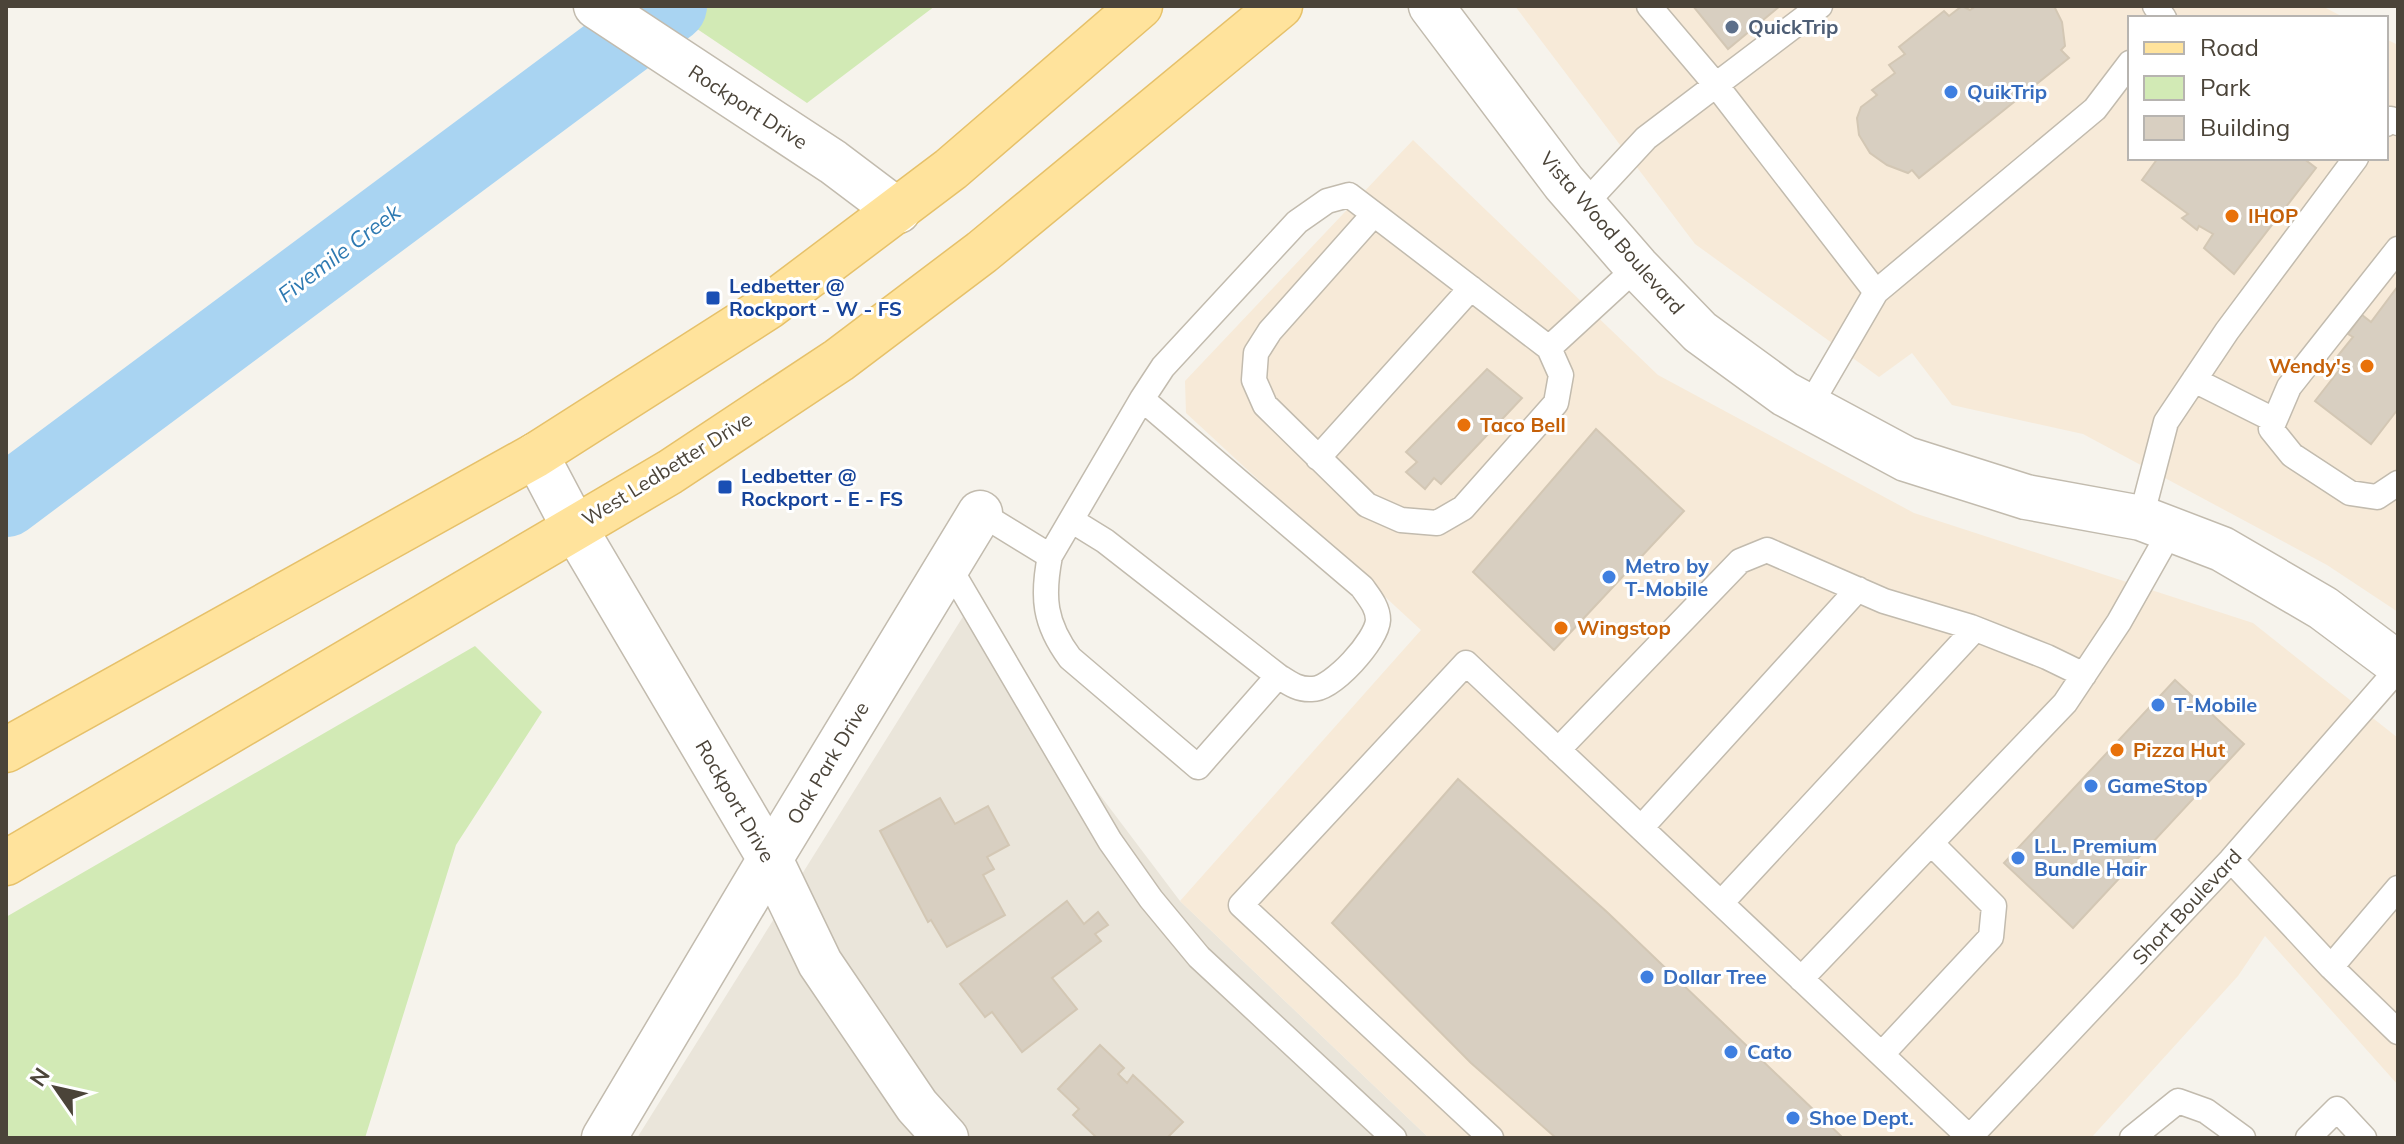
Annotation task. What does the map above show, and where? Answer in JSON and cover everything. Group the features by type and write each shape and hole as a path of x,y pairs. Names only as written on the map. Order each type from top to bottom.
{"main road":[{"path":"6,750 536,455 768,307 951,169 1140,6"},
{"name":"West Ledbetter Drive","path":"6,863 670,472 839,360 982,252 1280,6"}],"street":[{"name":"Rockport Drive","path":"596,6 833,162 898,211"},
{"name":"Vista Wood Boulevard","path":"1431,6 1583,206 1637,267 1700,332 1785,394 1906,459 2026,497 2156,524 2222,549 2323,608 2398,667"},
{"name":"Rockport Drive","path":"536,455 574,527 770,859 820,963 917,1106 946,1138"},
{"name":"Oak Park Drive","path":"604,1138 980,513"}],"lane":[{"path":"1649,6 1716,85 1876,292"},
{"path":"1583,206 1646,138 1820,6"},
{"path":"1809,407 1876,292 2095,109 2128,66"},
{"path":"1801,979 2065,703 2084,675 2119,622 2156,524 2166,422 2227,331 2355,160"},
{"path":"1278,676 1198,767 1070,658 1054,636 1045,582 1050,556 1163,367 1297,222 1327,201 1349,195 1374,214 1471,288 1549,348 1561,375 1556,403 1463,508 1437,523 1401,520 1367,505 1265,405 1254,380 1256,353 1270,331 1374,214"},
{"path":"2398,249 2289,387 2271,429 2292,455 2350,493 2377,497 2398,483"},
{"path":"1549,348 1637,267"},
{"path":"1318,458 1471,288"},
{"path":"2194,380 2274,420"},
{"path":"1071,520 1105,541 1294,687 1315,690 1330,682 1345,670 1369,640 1378,621 1375,605 1362,587 1142,399"},
{"path":"980,513 1050,556"},
{"path":"1558,750 1740,561 1767,550 1884,601 1975,629 2084,675"},
{"path":"948,565 1110,841 1151,899 1199,957 1394,1138"},
{"path":"1641,828 1858,589"},
{"path":"1721,903 1975,629"},
{"path":"1491,1138 1241,905 1466,663 1969,1138"},
{"name":"Short Boulevard","path":"1969,1138 2231,860 2398,667"},
{"path":"1882,1054 1991,937 1994,906 1931,843"},
{"path":"2231,860 2331,967 2398,1032"},
{"path":"2331,967 2398,888"},
{"path":"2132,1138 2178,1101 2206,1111 2243,1138"},
{"path":"2308,1138 2337,1109 2364,1138"}],"shaded area":[{"path":"1515,6 2322,6 2341,16 2128,16 2128,160 2388,160 2388,40 2398,45 2398,612 2327,565 2083,434 1952,405 1912,353 1879,377 1695,244"},
{"path":"1413,140 1658,375 1914,513 2253,623 2398,738 2398,1085 2265,936 2238,976 2091,1138 1429,1138 1180,901 1421,630 1186,413 1185,381"},
{"path":"964,615 1180,901 1429,1138 637,1138"}],"green space":[{"path":"663,6 935,6 807,103"},
{"path":"475,646 542,712 456,845 365,1138 6,1138 6,917"}],"building":[{"name":"QuickTrip","path":"1693,6 1780,6 1728,49"},
{"name":"QuikTrip","path":"1962,6 1970,10 1976,6 2054,6 2062,22 2065,46 2061,50 2069,58 1919,178 1912,170 1908,173 1887,165 1870,153 1859,135 1857,118 1861,107 1877,95 1872,90 1895,73 1889,65 1905,54 1899,47 1944,11 1949,16"},
{"name":"IHOP","path":"2157,160 2306,160 2316,168 2234,274 2204,248 2213,234 2199,226 2197,230 2182,218 2188,214 2142,180"},
{"name":"Wendy's","path":"2398,286 2398,409 2371,444 2315,401 2340,369 2332,363 2353,337 2348,334 2362,315 2371,322"},
{"name":"Taco Bell","path":"1487,369 1522,398 1441,484 1434,478 1425,489 1406,472 1417,462 1406,452"},
{"path":"1596,429 1684,511 1554,650 1473,572"},
{"path":"2175,680 2244,744 2073,928 2004,863"},
{"path":"1458,779 1607,912 1843,1138 1556,1138 1471,1063 1332,923"},
{"path":"940,798 955,824 988,806 1009,845 987,857 994,869 983,875 1005,915 947,947 931,920 928,922 880,831"},
{"path":"1067,901 1084,924 1098,912 1108,925 1095,934 1101,941 1052,978 1077,1009 1022,1052 992,1012 985,1017 960,984"},
{"path":"1100,1045 1124,1068 1118,1074 1127,1083 1133,1075 1183,1122 1167,1138 1097,1138 1073,1115 1079,1109 1058,1089"}],"waterway":[{"name":"Fivemile Creek","path":"6,501 671,6"}],"place":[{"name":"QuickTrip","path":"1732,27"},
{"name":"QuikTrip","path":"1951,92"},
{"name":"IHOP","path":"2232,216"},
{"name":"Ledbetter @ Rockport - W - FS","path":"713,298"},
{"name":"Wendy's","path":"2367,366"},
{"name":"Taco Bell","path":"1464,425"},
{"name":"Ledbetter @ Rockport - E - FS","path":"725,487"},
{"name":"Metro by T-Mobile","path":"1609,577"},
{"name":"Wingstop","path":"1561,628"},
{"name":"T-Mobile","path":"2158,705"},
{"name":"Pizza Hut","path":"2117,750"},
{"name":"GameStop","path":"2091,786"},
{"name":"L.L. Premium Bundle Hair","path":"2018,858"},
{"name":"Dollar Tree","path":"1647,977"},
{"name":"Cato","path":"1731,1052"},
{"name":"Shoe Dept.","path":"1793,1118"}]}
